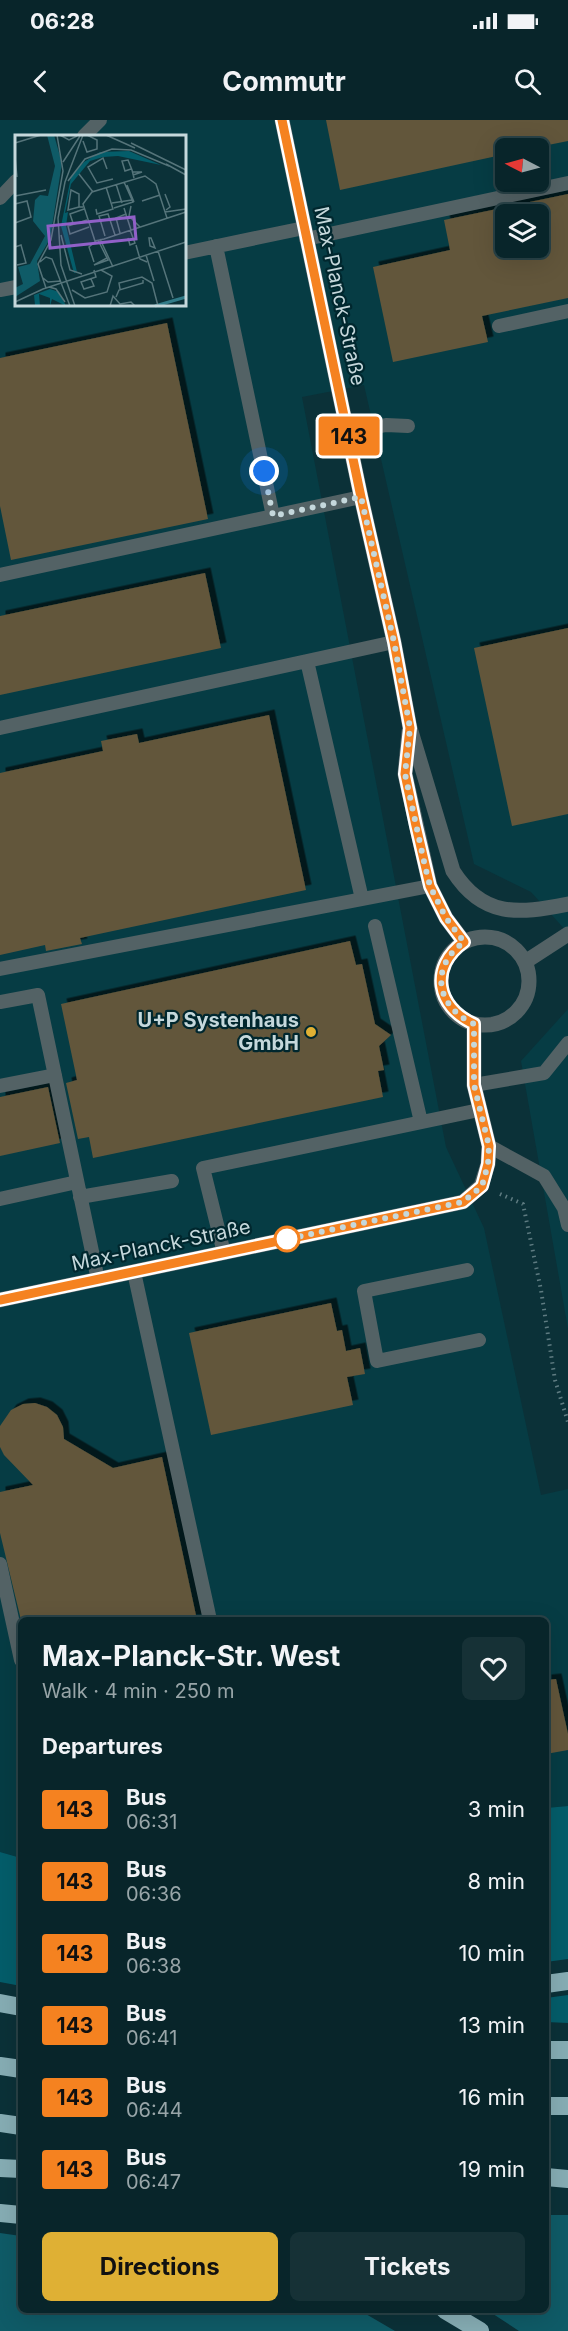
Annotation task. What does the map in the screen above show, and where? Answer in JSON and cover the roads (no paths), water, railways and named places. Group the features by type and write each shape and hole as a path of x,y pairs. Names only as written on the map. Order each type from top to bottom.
{"highway":[{"path":"549,1984 568,1981"},
{"path":"0,2003 18,2006"},
{"path":"549,2050 568,2050"},
{"path":"0,2066 18,2069"},
{"path":"549,2106 568,2106"},
{"path":"0,2123 18,2126"},
{"path":"0,2168 18,2169"},
{"path":"549,2179 568,2180"},
{"path":"0,2213 18,2215"},
{"path":"451,2313 480,2331"}],"street":[{"name":"Max-Planck-Straße","path":"282,120 361,497 394,642 410,728 422,762 435,818 453,871 465,890 486,904 508,910 539,910 568,904"},
{"name":"Max-Planck-Straße","path":"410,728 405,774 430,886 446,918 464,942"},
{"path":"525,962 568,934"},
{"path":"483,936 498,938 518,951 525,962 530,976 529,988 521,1007 499,1023 474,1024 454,1012 442,987 443,966 448,957 464,942 483,936"},
{"path":"474,1024 474,1085 489,1146"},
{"name":"Max-Planck-Straße","path":"0,1300 463,1202 482,1186 488,1164 489,1146"}],"lane":[{"path":"85,135 100,120"},
{"path":"0,198 15,182"},
{"path":"186,253 216,246 305,234 568,183"},
{"path":"216,246 273,516"},
{"path":"0,290 15,287"},
{"path":"499,326 568,311"},
{"path":"348,433 386,425 408,426"},
{"path":"0,575 361,497"},
{"path":"0,728 394,642"},
{"path":"307,661 362,899"},
{"path":"0,969 430,886"},
{"path":"375,926 421,1122"},
{"path":"0,1002 38,995 98,1280"},
{"path":"474,1085 544,1074 568,1043"},
{"path":"0,1086 55,1075"},
{"path":"224,1253 203,1168 479,1110"},
{"path":"489,1146 544,1176 564,1208 568,1225"},
{"path":"80,1197 172,1181"},
{"path":"0,1199 77,1182"},
{"path":"467,1270 364,1291 377,1361 479,1340"},
{"path":"134,1272 209,1617"},
{"path":"0,1564 18,1646"}],"place":[{"name":"U+P Systenhaus GmbH","path":"311,1032"}]}
